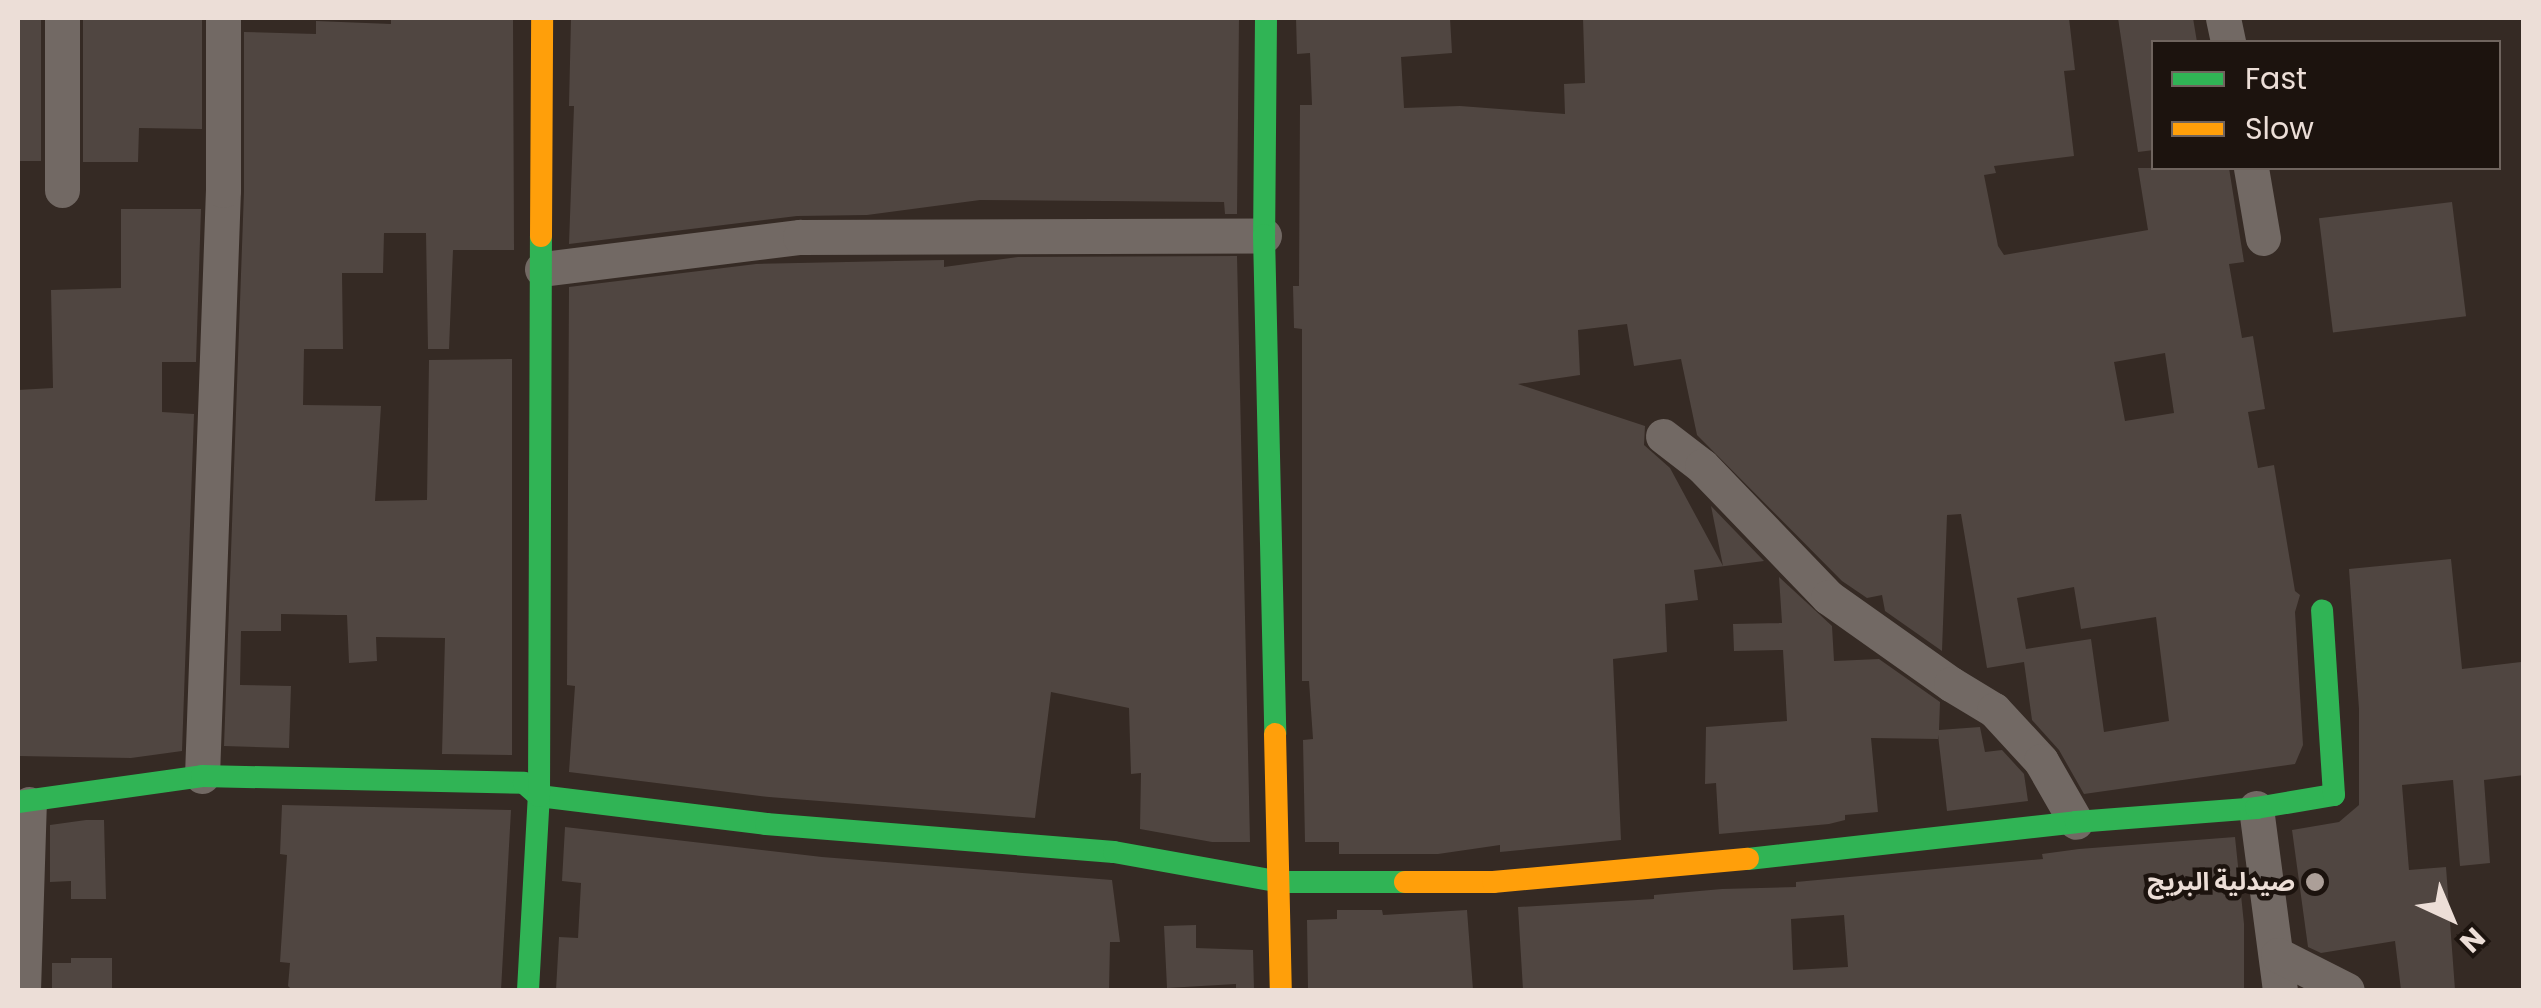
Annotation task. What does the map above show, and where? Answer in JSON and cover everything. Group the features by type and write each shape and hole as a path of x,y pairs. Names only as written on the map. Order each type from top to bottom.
{"street":[{"path":"62,18 62,190"},
{"path":"202,776 222,210 223,18"},
{"path":"528,990 539,796 542,18"},
{"path":"1266,18 1264,235 1281,990"},
{"path":"2250,170 2264,238"},
{"path":"542,269 800,237 1264,235"},
{"path":"1662,436 1702,466 1828,597 1994,710 2040,762 2076,822"},
{"path":"23,990 23,803 202,776 524,783 539,796 766,824 1114,852 1281,882 1493,882 1894,846 2076,822 2256,808 2334,795 2322,610"},
{"path":"2256,808 2280,990"},
{"path":"2278,954 2347,990"}],"building":[{"path":"18,18 41,18 41,161 18,161"},
{"path":"83,18 202,18 202,129 139,128 138,162 83,162"},
{"path":"391,18 513,18 514,250 453,250 449,349 428,349 426,233 384,233 383,273 342,273 343,349 304,349 303,405 381,406 375,501 427,500 429,360 512,359 512,755 442,754 445,638 376,637 377,661 349,663 347,615 281,614 281,631 241,631 240,685 291,686 289,748 224,746 244,191 244,32 316,34 316,21 391,24"},
{"path":"571,18 1239,18 1237,214 1225,214 1224,202 980,200 867,215 797,216 569,244 574,106 569,106"},
{"path":"1296,18 1450,18 1452,53 1401,57 1404,108 1460,106 1565,114 1564,84 1585,83 1583,18 2069,18 2075,70 2064,71 2074,156 1994,166 1996,173 1984,175 1998,246 2004,255 2148,230 2138,168 2229,170 2244,262 2229,264 2242,338 2253,336 2265,409 2248,412 2258,468 2274,465 2295,591 2300,595 2295,612 2303,745 2295,764 2084,794 2059,750 2032,720 2024,662 1987,668 1961,514 1947,515 1942,651 1885,611 1882,595 1867,598 1842,581 1697,435 1681,359 1634,366 1627,324 1578,330 1580,375 1518,384 1645,426 1644,445 1670,468 1723,566 1711,506 1764,561 1694,570 1698,600 1665,604 1667,652 1613,659 1621,840 1500,852 1500,845 1438,854 1339,854 1339,842 1305,842 1303,740 1313,739 1309,681 1302,681 1302,329 1294,328 1293,286 1299,286 1300,105 1312,105 1310,53 1297,54","holes":["2165,353 2174,413 2125,421 2114,362","2074,587 2081,629 2156,617 2169,721 2104,732 2091,639 2026,649 2017,598"]},
{"path":"2118,18 2193,18 2197,40 2151,40 2151,150 2138,152"},
{"path":"2452,202 2466,316 2333,332 2319,218"},
{"path":"121,209 201,209 196,362 162,362 162,412 194,414 182,751 131,758 18,756 18,390 53,388 51,290 121,288"},
{"path":"1237,256 1250,842 1212,842 1140,829 1141,773 1131,774 1129,708 1051,692 1035,818 769,797 569,772 575,686 567,685 569,287 756,264 944,260 944,267 1018,257"},
{"path":"2451,559 2462,669 2521,662 2524,775 2484,780 2490,863 2460,866 2453,780 2402,785 2409,870 2446,867 2455,990 2401,990 2395,941 2321,953 2308,947 2292,830 2339,822 2359,805 2359,709 2349,569"},
{"path":"1779,577 1832,626 1834,661 1879,659 1940,702 1939,730 1980,727 1985,752 2002,750 2024,774 2028,801 1947,811 1938,735 1938,739 1871,738 1878,812 1845,815 1845,820 1829,824 1719,834 1716,783 1705,784 1706,727 1787,721 1783,650 1734,651 1733,624 1782,623"},
{"path":"282,805 511,810 501,990 292,990 288,986 290,963 280,962 287,855 280,854"},
{"path":"104,820 106,899 71,899 71,881 50,882 50,825"},
{"path":"565,827 822,857 1112,880 1120,942 1110,942 1109,990 556,990 559,937 578,938 581,883 562,881"},
{"path":"2235,837 2244,924 2244,990 1523,990 1518,907 1654,899 1654,895 1722,889 1796,887 1796,882 2043,859 2042,854","holes":["1844,915 1848,967 1793,970 1791,919"]},
{"path":"1337,910 1382,910 1383,915 1467,910 1473,990 1308,990 1307,920 1337,919"},
{"path":"1196,925 1196,948 1253,950 1254,990 1236,990 1236,984 1167,988 1164,926"},
{"path":"71,958 112,958 112,990 52,990 52,963 71,963"}],"traffic: fast":[{"path":"1266,18 1264,235 1275,734"},
{"path":"528,990 539,796 541,236"},
{"path":"1748,859 2076,822 2256,808 2334,795 2322,610"},
{"path":"18,802 202,776 524,783 539,796 766,824 1114,852 1281,882 1405,882"}],"traffic: slow":[{"path":"541,236 542,18"},
{"path":"1275,734 1281,990"},
{"path":"1405,882 1493,882 1748,859"}],"place":[{"name":"صيدلية البريج","path":"2315,882"}]}
